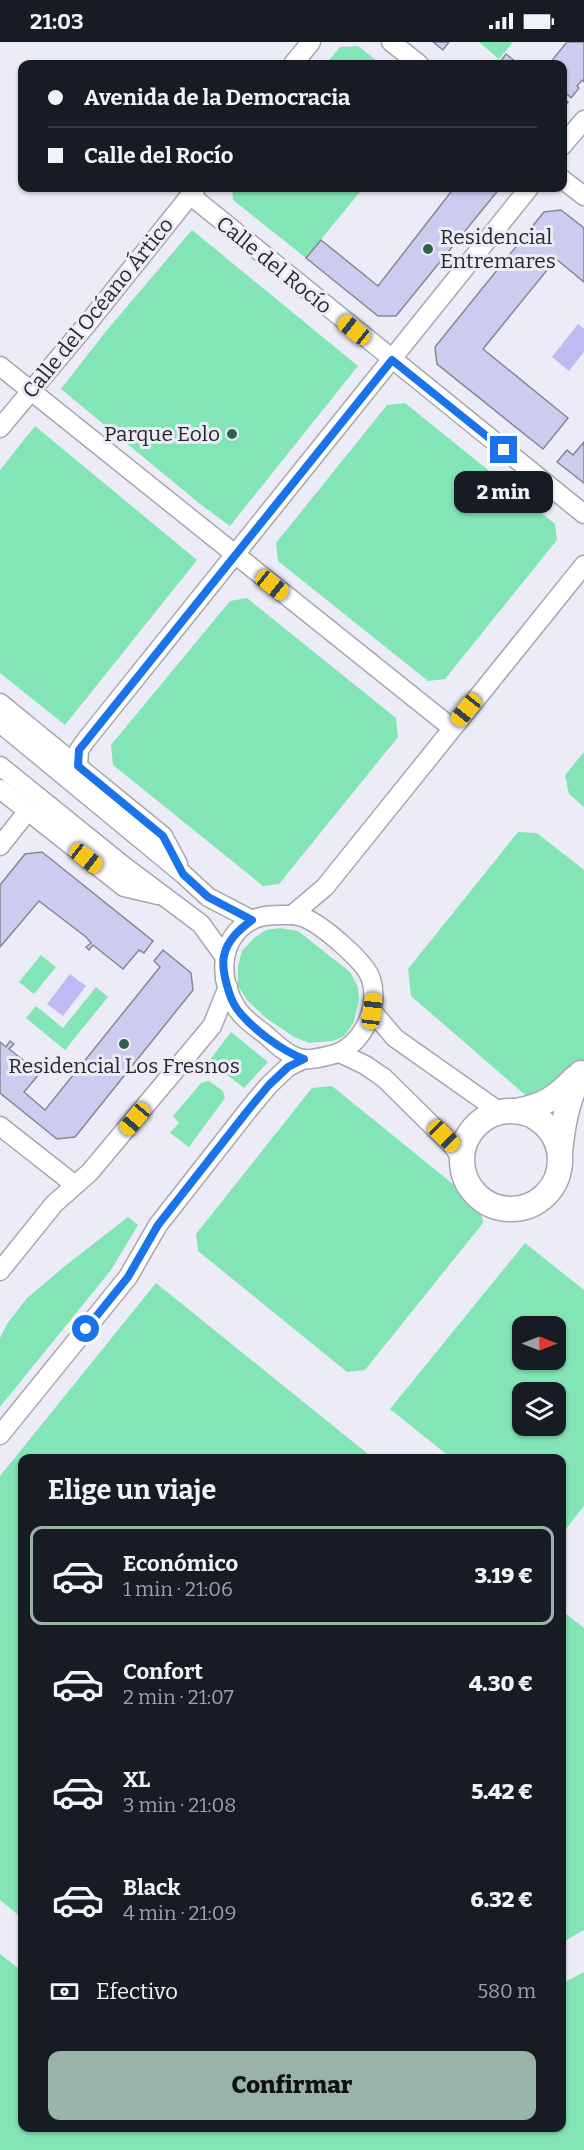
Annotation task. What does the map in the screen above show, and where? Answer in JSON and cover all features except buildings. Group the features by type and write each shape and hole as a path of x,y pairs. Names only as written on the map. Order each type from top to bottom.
{"main road":[{"path":"583,1071 571,1093 565,1113 559,1170 553,1186 542,1198 528,1207 511,1210 495,1207 471,1188 464,1174 462,1157 465,1142 473,1128 485,1118 508,1111 533,1108 549,1101 583,1071"},
{"path":"508,1111 531,1115 544,1124 554,1137 560,1153"}],"street":[{"path":"296,60 311,42"},
{"path":"391,42 414,60"},
{"path":"567,140 584,120"},
{"path":"567,183 584,196"},
{"name":"Calle del Océano Ártico","path":"0,428 88,323 192,192"},
{"name":"Calle del Rocío","path":"194,192 392,360 584,514"},
{"path":"78,766 79,750 86,740 526,192"},
{"path":"0,366 452,728"},
{"path":"292,915 325,887 584,566"},
{"path":"0,703 163,836 183,874"},
{"path":"0,723 208,897 252,920"},
{"path":"0,766 201,924 224,956"},
{"path":"0,789 124,887 164,896"},
{"path":"0,846 27,812"},
{"path":"0,1435 128,1277 158,1225 269,1085 288,1067 304,1059 340,1053 359,1037 372,1011 374,995 371,977 355,956 321,927 305,918 292,915 265,916 252,920 240,929 224,956 224,975 228,987 236,1008 278,1046 304,1059"},
{"path":"0,1271 54,1204 90,1172 212,1026 228,987"},
{"path":"372,1011 395,1038 508,1111"},
{"path":"340,1053 365,1065 384,1078 462,1157"},
{"path":"0,1126 75,1185"}],"green space":[{"path":"479,42 513,42 499,59"},
{"path":"358,46 376,60 329,60 340,47"},
{"path":"232,192 360,192 306,258 233,200"},
{"path":"192,230 358,366 230,526 200,504 61,389 107,330"},
{"path":"405,403 555,524 557,540 445,679 428,681 278,561 276,543 387,405"},
{"path":"35,426 197,560 65,725 0,673 0,470"},
{"path":"247,598 396,718 398,737 279,884 263,886 113,765 111,745 230,601"},
{"path":"584,752 584,807 569,794 565,775"},
{"path":"518,832 537,833 584,870 584,1100 572,1116 552,1118 411,996 408,969"},
{"path":"280,928 298,931 350,972 358,987 359,999 354,1022 344,1036 333,1041 309,1043 294,1037 266,1018 247,1000 238,986 238,966 242,951 254,938 266,930"},
{"path":"41,955 56,967 34,994 19,982"},
{"path":"96,987 108,997 65,1050 26,1018 36,1006 63,1028"},
{"path":"231,1032 268,1062 244,1088 209,1061"},
{"path":"209,1081 223,1091 225,1098 189,1147 170,1133 179,1123 173,1116 201,1083"},
{"path":"332,1086 480,1206 483,1223 365,1370 347,1372 198,1251 196,1234 312,1088"},
{"path":"128,1217 138,1225 111,1270 0,1407 0,1338 7,1324 26,1299"},
{"path":"525,1243 584,1290 584,1506 566,1529 566,1454 446,1454 390,1409"},
{"path":"156,1283 368,1454 18,1454 18,1915 0,1900 0,1476"},
{"path":"566,1614 584,1628 584,1930 566,1940"},
{"path":"0,1954 18,1968 18,2132 566,2132 566,1981 584,1972 584,2150 0,2150"}],"shaded area":[{"path":"578,324 584,329 584,352 569,371 552,357"},
{"path":"70,974 86,986 63,1016 47,1004"}],"place":[{"name":"Residencial Entremares","path":"428,249"},
{"name":"Parque Eolo","path":"232,434"},
{"name":"Residencial Los Fresnos","path":"124,1044"}],"route":[{"path":"86,1329 128,1277 158,1225 249,1109 288,1067 304,1059 278,1046 255,1027 236,1008 228,987 224,975 224,956 240,929 252,920 208,897 183,874 163,836 78,766 79,750 392,360 504,450"}]}
